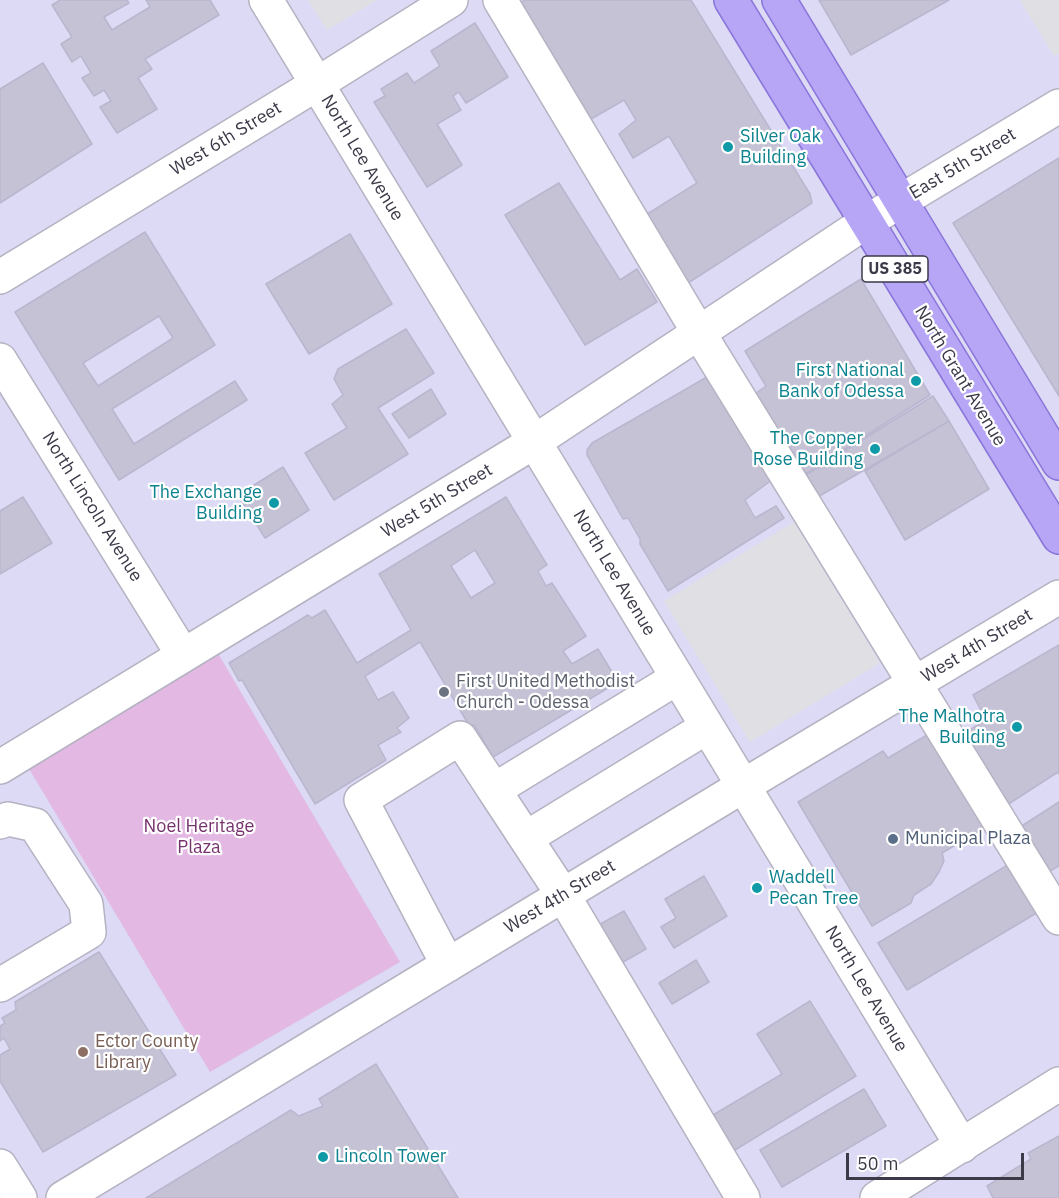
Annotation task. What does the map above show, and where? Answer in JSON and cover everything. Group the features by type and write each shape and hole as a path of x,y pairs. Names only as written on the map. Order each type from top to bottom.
{"main road":[{"name":"North Grant Avenue","path":"731,0 1059,537"},
{"name":"US 385","path":"778,0 1059,463"}],"street":[{"name":"North Lee Avenue","path":"266,0 962,1146"},
{"name":"West 6th Street","path":"0,277 451,0"},
{"path":"500,0 699,333 1059,918"},
{"name":"East 5th Street","path":"866,222 1059,106"},
{"name":"West 5th Street","path":"0,767 534,442 866,222"},
{"name":"North Lincoln Avenue","path":"0,360 183,655"},
{"name":"West 4th Street","path":"63,1198 1059,597"},
{"path":"494,790 677,678"},
{"path":"526,838 707,727"},
{"path":"448,965 361,800 460,738 563,895 743,1198"},
{"path":"0,822 8,819 35,825 86,904 89,932 0,985"},
{"path":"877,1198 1059,1084"},
{"path":"0,1166 20,1198"}],"shaded area":[{"path":"0,0 1059,0 1059,1198 0,1198"},
{"path":"308,0 377,0 327,30"},
{"path":"1020,0 1059,0 1059,53 1054,56"},
{"path":"794,522 880,663 750,742 664,601"}],"green space":[{"name":"Noel Heritage Plaza","path":"216,650 400,962 210,1072 25,762"}],"building":[{"path":"60,0 127,0 129,3 104,17 112,30 150,7 146,0 210,0 219,15 145,59 152,69 138,78 157,109 117,133 100,107 111,101 104,90 94,96 82,78 91,73 81,56 72,62 61,44 72,37 52,5"},
{"name":"Silver Oak Building","path":"525,0 691,0 810,194 812,203 685,285 644,216 697,183 669,136 633,158 619,134 636,120 624,100 586,122 517,5"},
{"path":"819,0 949,0 851,55"},
{"path":"475,23 508,77 466,103 459,92 453,96 461,110 437,124 462,165 427,187 374,102 385,96 381,89 407,73 414,83 440,66 431,51"},
{"path":"43,63 92,144 0,203 0,89"},
{"path":"1059,158 1059,396 953,223"},
{"path":"559,183 620,280 637,269 657,302 585,345 505,215"},
{"path":"145,232 215,345 112,409 134,444 235,381 247,400 119,480 15,312","holes":["159,316 173,338 98,386 83,363"]},
{"path":"350,234 392,304 309,354 266,284"},
{"path":"861,279 930,395 802,476 752,396 766,386 745,351"},
{"path":"406,329 434,373 378,408 408,454 334,500 305,453 347,428 332,404 343,395 334,379 338,369"},
{"path":"714,373 777,476 745,500 755,518 776,506 784,518 668,591 640,544 640,539 628,518 623,519 587,455 587,450 592,443"},
{"path":"431,389 446,414 409,438 392,414"},
{"name":"The Copper Rose Building","path":"933,396 949,421 816,498 804,476"},
{"path":"949,421 989,489 905,540 865,471"},
{"name":"The Exchange Building","path":"283,467 309,510 265,538 238,495"},
{"path":"23,497 52,543 0,574 0,511"},
{"path":"506,497 547,565 538,571 546,586 552,583 586,636 563,651 572,664 598,649 618,682 493,757 474,725 470,727 420,642 365,676 378,700 393,692 409,718 397,728 401,732 378,745 386,760 315,804 242,680 239,681 229,663 308,615 312,618 325,610 357,663 411,630 379,574","holes":["475,550 495,583 471,598 451,566"]},
{"name":"The Malhotra Building","path":"1059,645 1059,774 1058,772 1007,805 963,734 986,720 973,695"},
{"name":"Municipal Plaza","path":"932,732 988,826 942,853 944,861 931,884 914,895 911,903 872,926 798,802 883,751 888,758"},
{"path":"1059,802 1059,866 1045,874 1017,829"},
{"path":"1011,863 1040,911 907,990 878,943"},
{"path":"704,876 727,916 674,948 661,927 676,918 665,899"},
{"path":"624,911 646,949 616,966 595,927"},
{"name":"Ector County Library","path":"99,952 176,1075 43,1152 0,1081 0,1055 10,1049 4,1038 0,1041 0,1026 5,1023 2,1018 16,1010 15,1002"},
{"path":"696,960 709,982 672,1004 659,983"},
{"path":"810,1001 856,1076 730,1153 708,1118 782,1074 757,1034"},
{"name":"Lincoln Tower","path":"376,1064 458,1198 146,1198 291,1110 299,1116 323,1106 319,1099"},
{"path":"864,1089 886,1126 782,1187 760,1150"},
{"path":"1059,1136 1059,1198 993,1198 987,1186 1031,1159 1028,1153"}],"place":[{"name":"Silver Oak Building","path":"728,147"},
{"name":"First National Bank of Odessa","path":"916,381"},
{"name":"The Copper Rose Building","path":"875,449"},
{"name":"The Exchange Building","path":"274,503"},
{"name":"First United Methodist Church - Odessa","path":"444,692"},
{"name":"The Malhotra Building","path":"1017,727"},
{"name":"Municipal Plaza","path":"893,839"},
{"name":"Waddell Pecan Tree","path":"757,888"},
{"name":"Ector County Library","path":"83,1052"},
{"name":"Lincoln Tower","path":"323,1157"}]}
